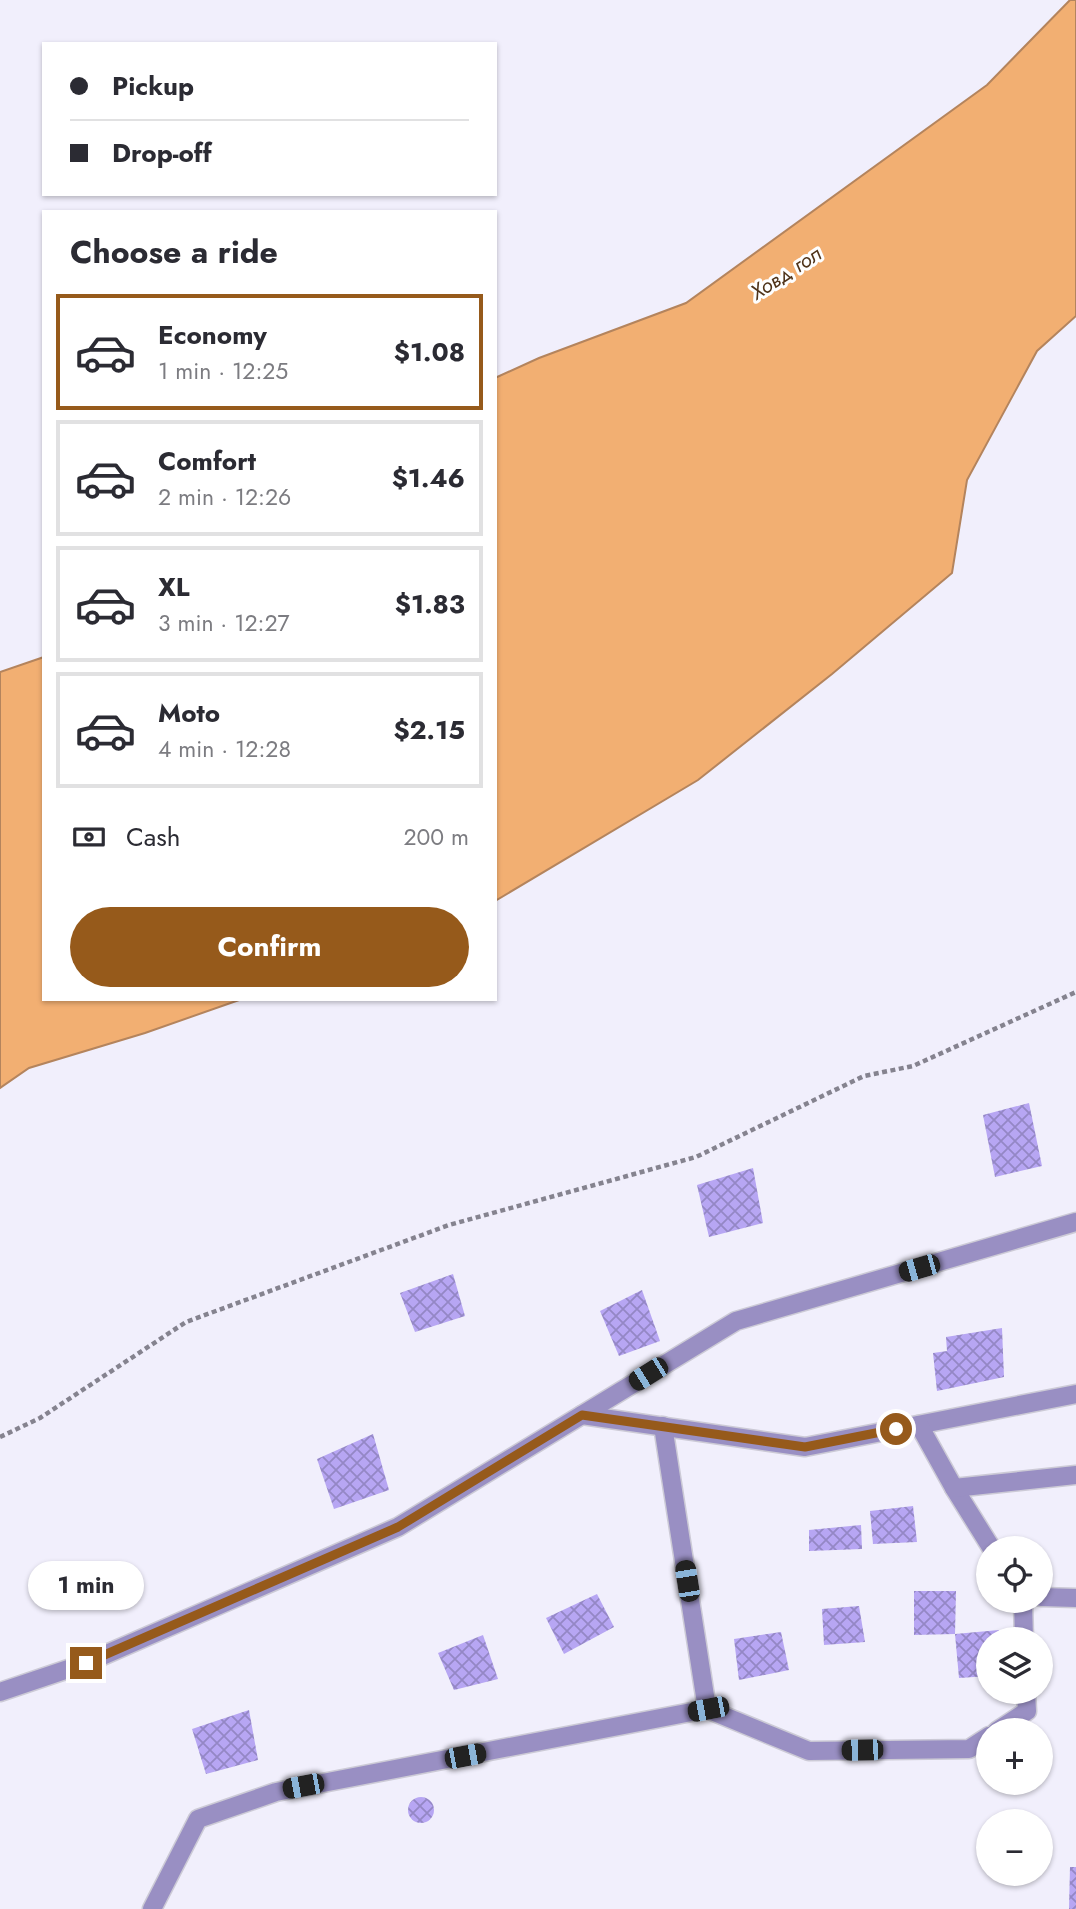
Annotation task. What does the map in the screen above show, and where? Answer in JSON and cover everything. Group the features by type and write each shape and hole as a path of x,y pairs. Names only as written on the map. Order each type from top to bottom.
{"street":[{"path":"0,1692 86,1663 398,1527 736,1321 1076,1222"},
{"path":"582,1415 805,1447 1076,1394"},
{"path":"919,1425 984,1536"},
{"path":"663,1426 708,1709"},
{"path":"954,1488 1076,1475"},
{"path":"1053,1597 1076,1598"},
{"path":"1016,1718 1027,1711 1027,1704"},
{"path":"152,1909 198,1819 276,1792 708,1709 809,1751 969,1749 976,1744"}],"path":[{"path":"0,1437 40,1418 186,1322 449,1225 696,1157 864,1076 913,1066 1076,992"}],"water":[{"name":"Ховд гол","path":"1070,0 1076,0 1076,316 1037,351 967,480 952,573 832,674 698,780 497,900 497,377 539,358 686,303 987,85"},
{"path":"42,658 42,1001 236,1001 145,1033 29,1068 0,1088 0,672"}],"building":[{"path":"1029,1103 1042,1166 995,1177 983,1115"},
{"path":"753,1168 763,1223 709,1237 697,1185"},
{"path":"453,1274 465,1316 415,1332 400,1293"},
{"path":"642,1290 660,1341 619,1356 600,1311"},
{"path":"1002,1328 1004,1377 937,1391 933,1353 947,1351 946,1337"},
{"path":"373,1434 389,1490 334,1509 317,1459"},
{"path":"913,1506 917,1542 873,1544 870,1511"},
{"path":"861,1525 862,1549 809,1551 809,1530"},
{"path":"914,1591 956,1591 955,1634 914,1635"},
{"path":"597,1594 614,1627 564,1654 546,1618"},
{"path":"859,1606 865,1642 824,1645 822,1609"},
{"path":"781,1632 789,1670 739,1680 734,1639"},
{"path":"976,1632 976,1677 959,1678 955,1634"},
{"path":"483,1635 498,1679 454,1690 438,1653"},
{"path":"249,1710 258,1760 206,1774 192,1729"},
{"path":"421,1797 430,1801 434,1810 430,1819 421,1823 412,1819 408,1810 412,1801"},
{"path":"1070,1867 1076,1867 1076,1909 1069,1909"}],"route":[{"path":"86,1663 398,1527 582,1415 805,1447 896,1429"}]}
